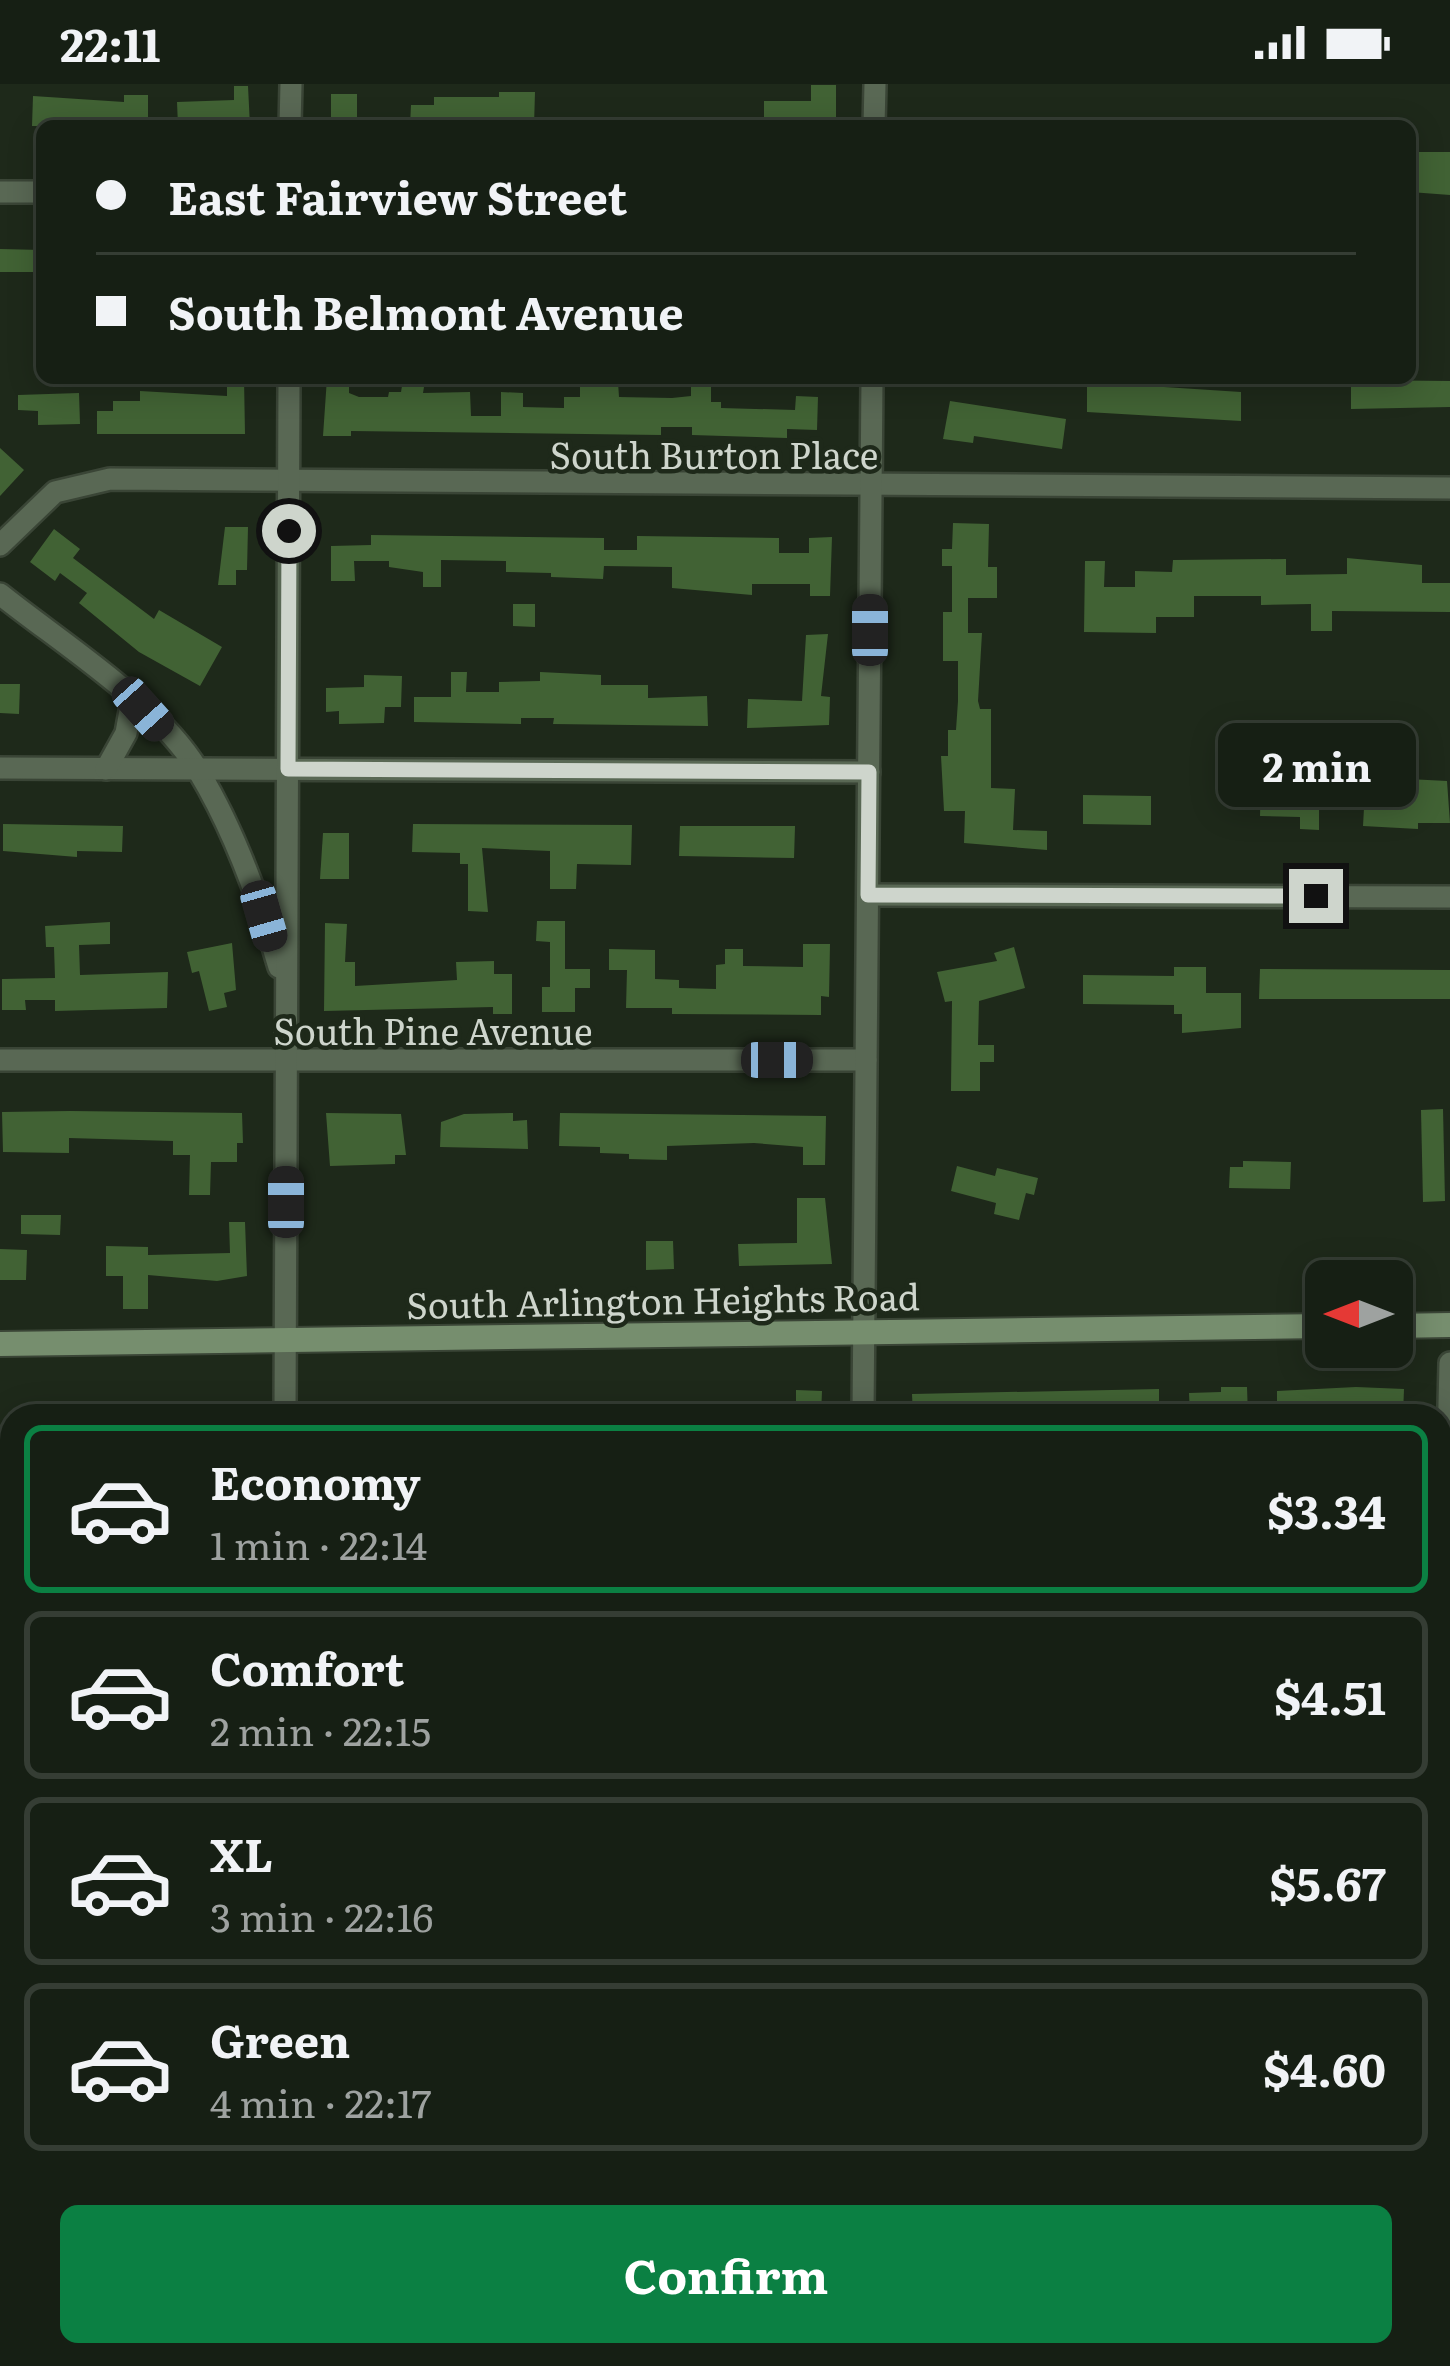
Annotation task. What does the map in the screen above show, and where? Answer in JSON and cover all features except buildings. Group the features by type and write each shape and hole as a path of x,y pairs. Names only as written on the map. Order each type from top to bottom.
{"main road":[{"path":"1413,1325 1450,1325"},
{"name":"South Arlington Heights Road","path":"0,1344 1305,1326"}],"street":[{"path":"290,84 290,120"},
{"path":"874,84 874,120"},
{"path":"0,192 36,192"},
{"path":"285,1404 290,384"},
{"path":"863,1404 872,384"},
{"name":"South Burton Place","path":"0,545 55,492 81,483 1450,488"},
{"path":"0,594 132,700 198,769 264,916 287,995"},
{"path":"106,769 120,751 132,700"},
{"path":"0,768 869,772"},
{"path":"868,895 1450,896"},
{"name":"South Pine Avenue","path":"0,1060 866,1060"},
{"path":"1449,1404 1450,1364"}],"route":[{"path":"289,531 288,769 869,772 868,895 1316,896"}]}
